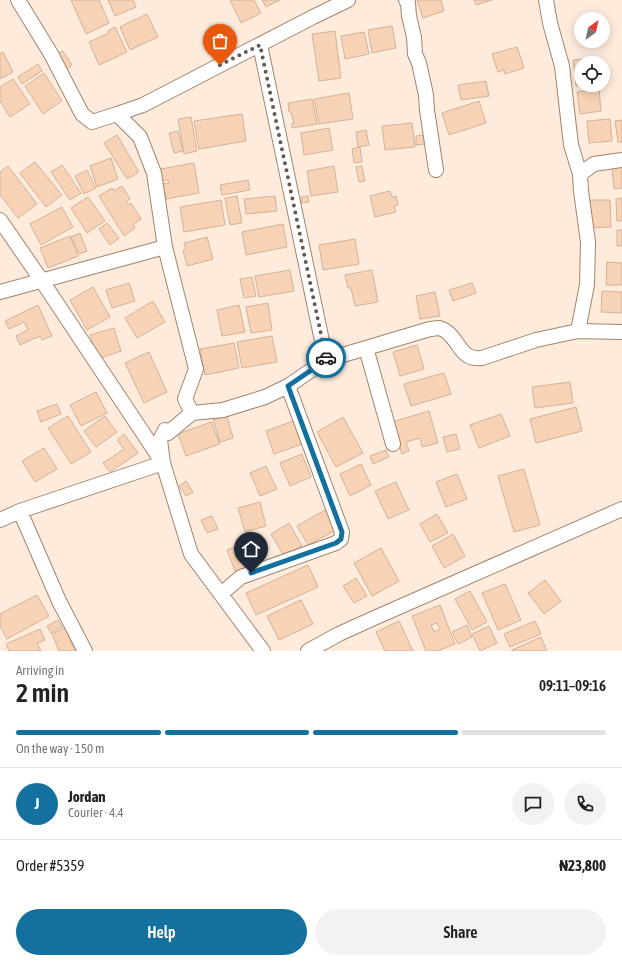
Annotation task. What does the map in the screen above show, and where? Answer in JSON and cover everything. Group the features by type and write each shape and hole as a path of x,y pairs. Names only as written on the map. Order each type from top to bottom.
{"street":[{"path":"19,1 51,54 82,114 92,122 143,105 348,0"},
{"path":"406,0 408,3 409,16 414,37 415,54 419,63 426,95 436,170"},
{"path":"546,0 550,23 562,66 571,145 580,174 588,242 587,285 578,331"},
{"path":"260,45 326,360"},
{"path":"117,114 140,137 154,174 165,247 196,369 185,399 192,412"},
{"path":"580,174 594,164 622,160"},
{"path":"0,220 163,463"},
{"path":"0,292 165,247"},
{"path":"263,651 191,554 163,463 160,440 165,430 168,433 192,412 223,410 265,397 288,386 326,360 430,329 439,328 449,334 465,355 474,359 482,358 536,340 578,331 622,332"},
{"path":"366,348 393,444"},
{"path":"221,594 241,578 336,543 341,539 342,532 288,386"},
{"path":"0,520 20,511 163,463"},
{"path":"308,651 339,634 622,508"},
{"path":"20,511 59,601 85,651"}],"building":[{"path":"71,0 99,0 109,23 86,34"},
{"path":"108,0 133,0 136,7 115,16"},
{"path":"230,0 254,0 261,13 241,23"},
{"path":"262,0 280,0 266,7"},
{"path":"417,0 441,0 444,11 423,18"},
{"path":"474,0 492,0 476,5"},
{"path":"147,14 158,37 130,50 120,27"},
{"path":"392,26 396,48 372,53 368,30"},
{"path":"115,27 127,52 99,65 89,42 109,33 108,31"},
{"path":"335,31 341,78 319,81 312,34"},
{"path":"364,32 369,54 345,59 341,36"},
{"path":"517,47 524,68 505,74 504,70 498,72 492,54"},
{"path":"63,51 72,65 67,69 57,54"},
{"path":"3,52 13,72 0,79 0,54"},
{"path":"38,64 42,71 22,84 18,77"},
{"path":"44,73 62,101 43,114 25,86"},
{"path":"13,79 30,104 10,117 0,101 0,87"},
{"path":"486,81 489,96 461,100 458,85"},
{"path":"577,92 599,92 601,111 580,114"},
{"path":"349,93 353,119 319,124 314,99"},
{"path":"312,99 317,124 292,128 292,123 294,123 291,112 289,112 288,103"},
{"path":"479,101 486,123 449,135 442,113"},
{"path":"242,114 246,141 199,149 194,121"},
{"path":"191,117 197,151 184,154 178,119"},
{"path":"610,119 612,141 589,143 587,121"},
{"path":"622,120 622,142 618,142 615,121"},
{"path":"412,123 415,147 385,150 382,126"},
{"path":"329,128 333,150 304,155 301,133"},
{"path":"366,130 369,145 358,147 356,132"},
{"path":"178,131 183,151 174,153 169,133"},
{"path":"117,135 139,172 127,179 104,143"},
{"path":"424,135 425,144 416,145 416,136"},
{"path":"360,147 362,162 354,163 352,149"},
{"path":"111,158 118,179 97,187 90,166"},
{"path":"35,162 62,195 46,207 20,173"},
{"path":"194,163 199,193 166,199 165,192 160,193 158,184 169,183 168,180 157,181 155,170"},
{"path":"62,165 81,193 70,200 51,172"},
{"path":"622,165 622,188 614,189 612,167"},
{"path":"8,166 37,204 18,218 0,195 0,172"},
{"path":"334,166 338,192 311,196 307,171"},
{"path":"362,166 365,181 359,182 356,167"},
{"path":"87,170 96,188 84,194 75,176"},
{"path":"248,180 250,190 222,195 220,185"},
{"path":"122,186 130,199 126,202 128,205 131,203 141,219 133,225 135,228 124,236 99,196 112,188 114,191"},
{"path":"390,191 392,197 396,196 398,205 394,206 396,212 375,217 370,196"},
{"path":"237,196 242,223 230,225 225,198"},
{"path":"275,196 277,211 246,214 244,199"},
{"path":"308,196 309,202 302,203 301,197"},
{"path":"88,197 105,221 87,233 71,208"},
{"path":"622,198 622,221 617,221 616,199"},
{"path":"221,200 225,225 184,232 180,207"},
{"path":"590,200 610,200 611,227 591,228"},
{"path":"62,207 73,227 41,245 30,224"},
{"path":"107,223 119,238 110,245 99,229"},
{"path":"283,224 287,247 246,255 242,232"},
{"path":"617,230 622,230 622,246 617,246"},
{"path":"80,233 87,251 79,254 71,237"},
{"path":"70,236 78,256 48,268 40,248"},
{"path":"207,237 213,259 187,266 183,250 186,249 184,243"},
{"path":"355,239 359,264 323,270 319,245"},
{"path":"607,262 622,263 622,285 606,285"},
{"path":"290,270 294,291 259,297 255,276"},
{"path":"372,270 378,302 355,306 351,288 348,288 345,275"},
{"path":"252,277 256,296 244,298 240,279"},
{"path":"129,283 135,301 112,308 106,290"},
{"path":"472,283 476,293 453,301 449,290"},
{"path":"93,287 110,317 87,330 70,300"},
{"path":"602,291 622,292 622,313 601,312"},
{"path":"435,292 440,316 420,319 416,296"},
{"path":"153,301 165,322 137,338 125,318"},
{"path":"268,303 272,330 251,333 246,307"},
{"path":"38,305 52,336 42,340 40,336 20,345 16,336 28,330 24,322 9,329 5,321"},
{"path":"239,305 245,332 222,336 217,310"},
{"path":"114,328 121,351 98,359 90,335"},
{"path":"272,336 277,362 242,368 237,342"},
{"path":"234,343 239,368 205,375 200,349"},
{"path":"417,345 424,369 400,376 393,352"},
{"path":"149,352 167,392 144,403 125,363"},
{"path":"444,373 451,394 411,406 404,384"},
{"path":"570,382 573,403 535,408 532,387"},
{"path":"96,392 107,413 81,426 70,405"},
{"path":"57,404 61,414 41,422 37,411"},
{"path":"576,407 582,431 536,443 530,419"},
{"path":"429,411 438,443 422,447 420,438 406,442 409,451 402,454 392,422"},
{"path":"501,414 510,436 479,448 470,425"},
{"path":"68,416 91,452 71,464 48,428"},
{"path":"105,416 117,432 96,447 84,431"},
{"path":"227,416 233,438 220,442 213,420"},
{"path":"343,417 363,453 336,467 317,432"},
{"path":"296,420 305,443 274,454 266,431"},
{"path":"211,422 220,444 186,456 178,434"},
{"path":"124,434 138,453 110,472 103,463 124,449 117,440"},
{"path":"456,434 460,449 447,452 443,437"},
{"path":"44,448 57,469 35,482 22,461"},
{"path":"386,450 389,457 373,464 370,456"},
{"path":"302,454 311,477 290,486 280,463"},
{"path":"361,464 371,485 350,496 340,474"},
{"path":"266,466 277,489 260,496 250,473"},
{"path":"524,469 540,525 514,532 498,476"},
{"path":"457,474 467,499 446,507 436,482"},
{"path":"186,481 193,492 186,496 179,486"},
{"path":"396,482 409,510 388,519 375,491"},
{"path":"260,502 266,526 245,532 238,508"},
{"path":"325,510 336,530 308,545 297,526"},
{"path":"437,514 448,533 430,542 420,524"},
{"path":"212,516 218,529 207,533 201,520"},
{"path":"289,523 302,546 284,556 271,534"},
{"path":"453,534 465,556 444,568 432,546"},
{"path":"254,540 262,561 235,571 227,550"},
{"path":"381,548 399,581 372,596 354,563"},
{"path":"308,565 318,587 256,615 246,593"},
{"path":"356,578 367,596 354,603 343,586"},
{"path":"545,580 561,601 544,614 528,593"},
{"path":"505,584 521,620 498,630 482,593"},
{"path":"470,591 487,622 472,630 455,599"},
{"path":"37,595 49,616 7,639 0,626 0,614"},
{"path":"301,600 313,624 279,640 267,616"},
{"path":"440,605 455,644 438,651 426,651 412,616","holes":["437,623 440,629 434,632 431,625"]},
{"path":"58,620 62,627 51,633 47,626"},
{"path":"399,621 413,651 385,651 376,632"},
{"path":"535,621 541,634 510,647 504,634"},
{"path":"467,625 472,637 458,644 452,632"},
{"path":"489,626 497,643 480,651 472,634"},
{"path":"65,628 75,651 59,651 52,634"},
{"path":"40,629 45,640 37,643 41,651 9,651 6,644"},
{"path":"541,637 547,651 512,651 512,650"}],"way so far":[{"path":"220,65 260,45 326,358"}],"route":[{"path":"251,573 336,543 341,539 342,532 323,477 288,386 326,360 326,358"}]}
